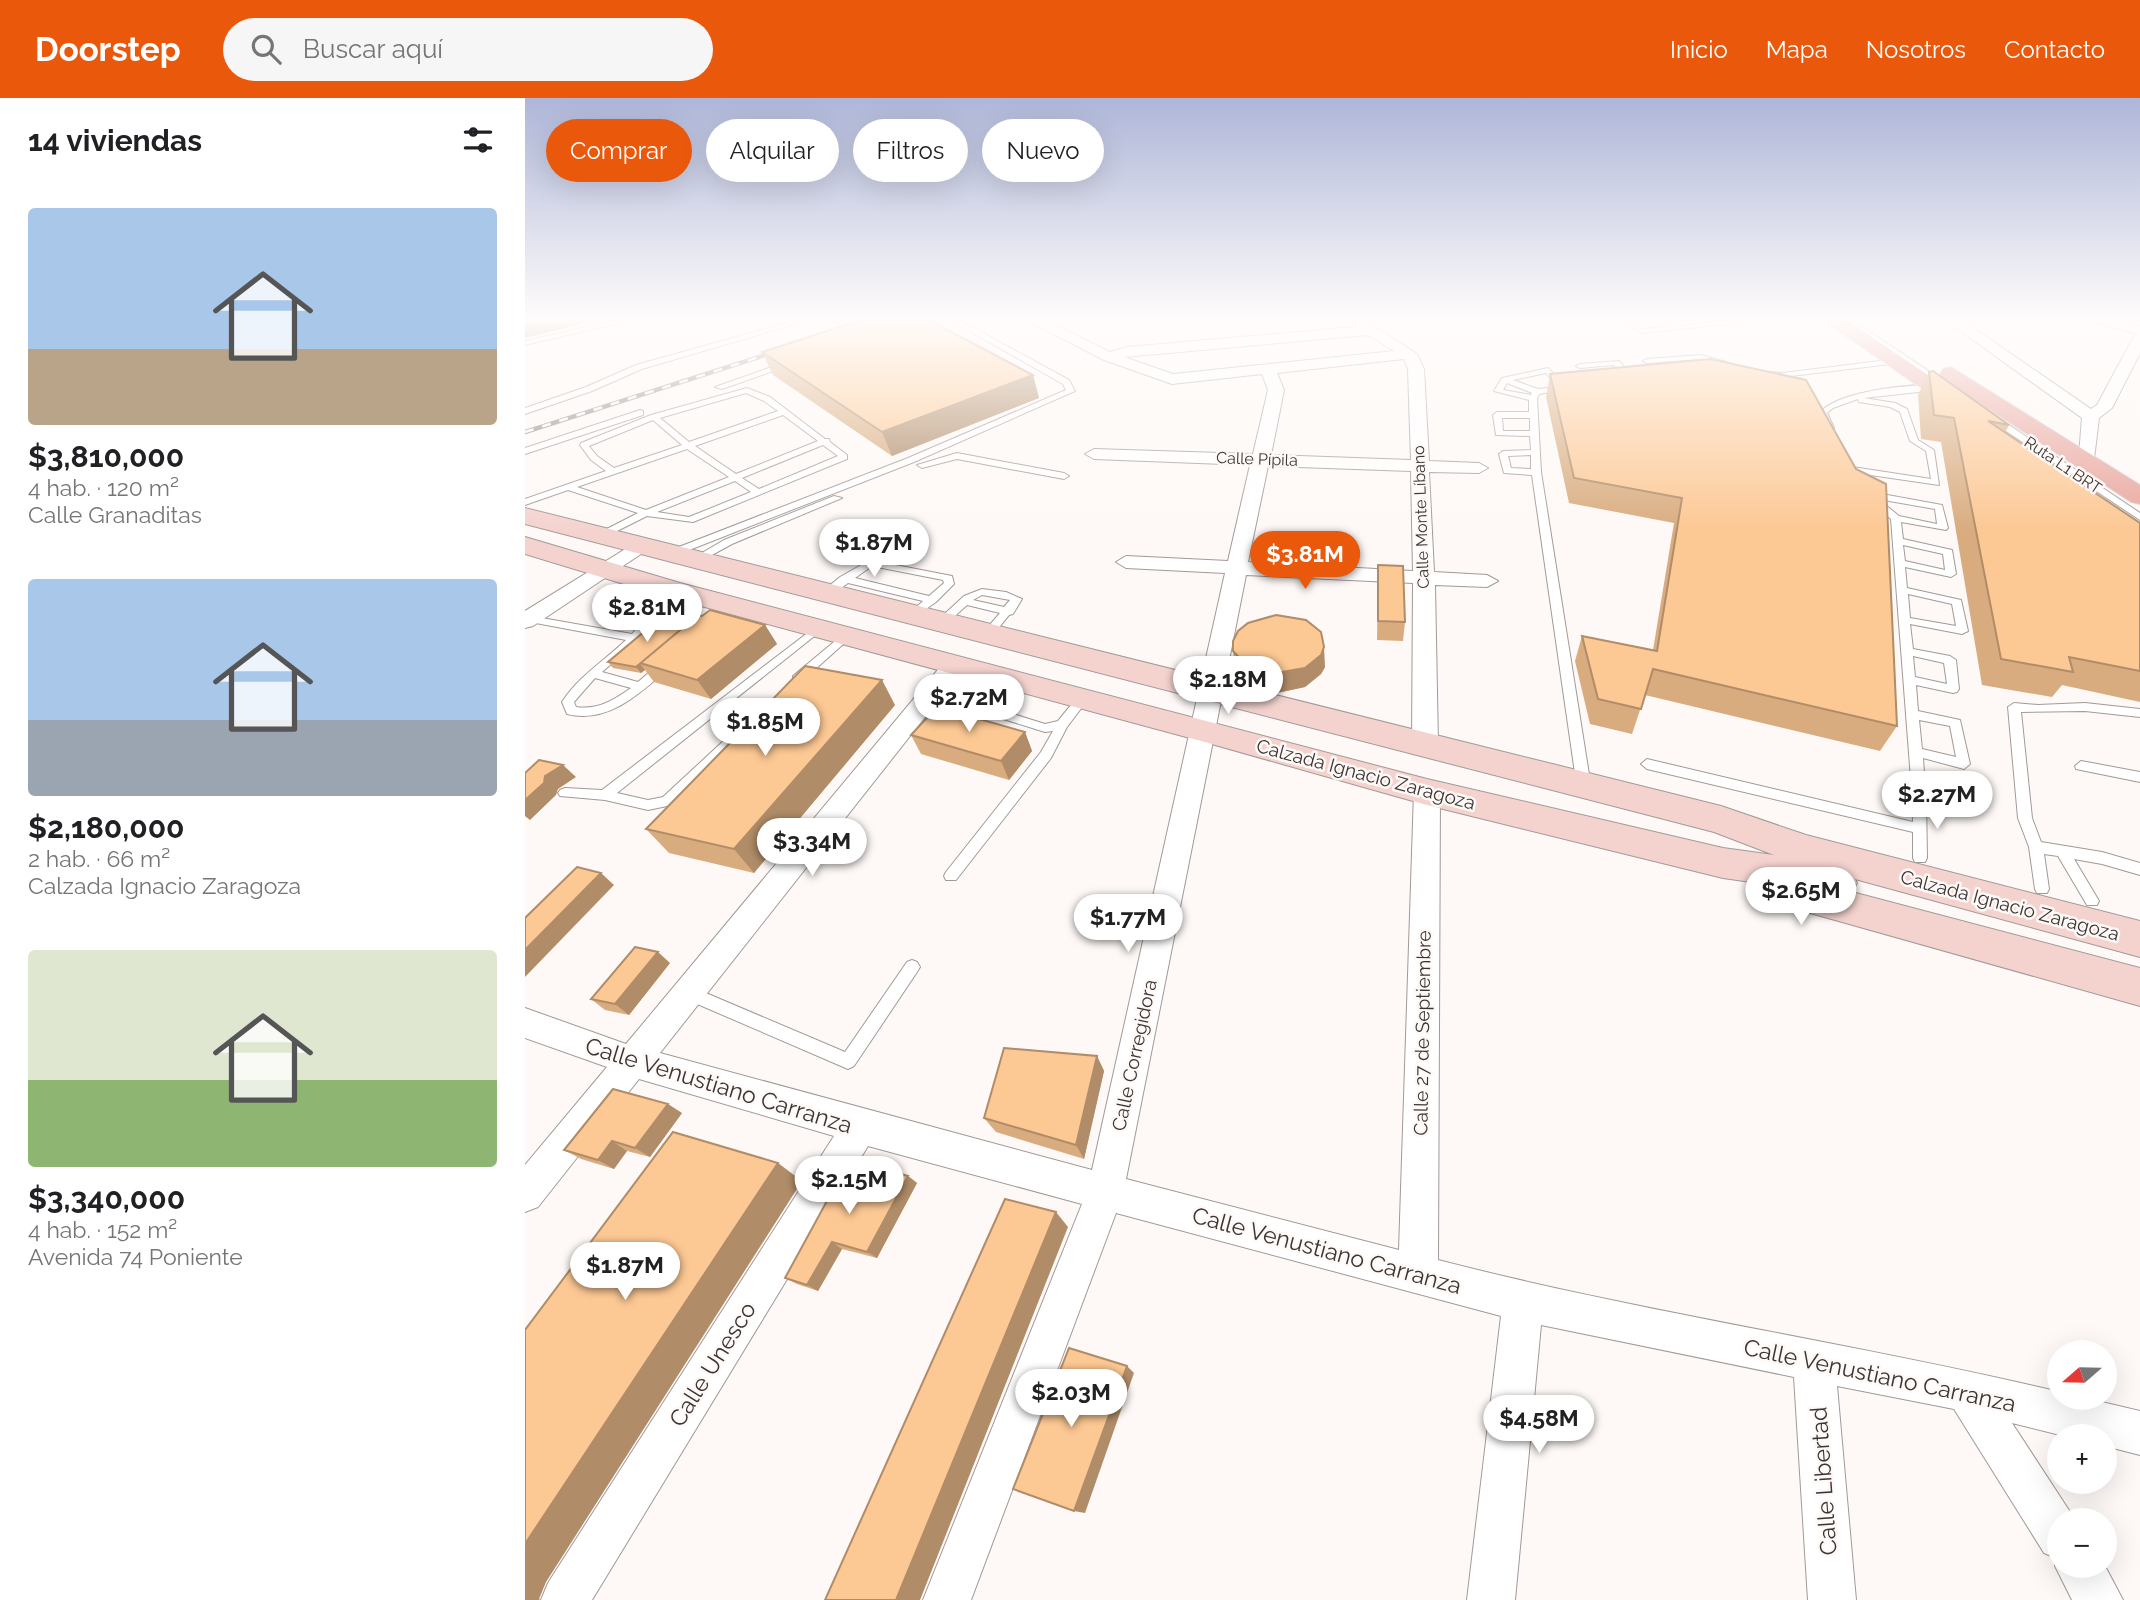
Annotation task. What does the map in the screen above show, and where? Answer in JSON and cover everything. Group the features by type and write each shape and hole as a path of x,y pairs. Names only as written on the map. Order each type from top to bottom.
{"main road":[{"path":"1939,390 2140,528"},
{"path":"1976,390 2140,496"},
{"name":"Calzada Ignacio Zaragoza","path":"525,516 618,548 665,599 716,622 832,632 1201,729 1427,792 1723,863 1802,874 2140,939"},
{"name":"Calzada Ignacio Zaragoza","path":"540,548 618,548 682,557 835,586 929,612 988,634 1721,820 2140,964"},
{"name":"Calzada Ignacio Zaragoza","path":"1721,820 1919,843 2042,889 2140,912"},
{"name":"Calzada Ignacio Zaragoza","path":"1723,863 1802,896 2140,987"}],"street":[{"name":"Calle Corregidora","path":"947,1600 1106,1190 1201,729 1212,691 1276,390"},
{"name":"Calle Monte Líbano","path":"1417,390 1425,745"},
{"path":"2053,390 2091,416"},
{"path":"2091,416 2104,408 2113,390"},
{"path":"2088,455 2091,416"},
{"name":"Calle Pípila","path":"1094,454 1479,468"},
{"path":"526,619 618,548"},
{"path":"1126,562 1487,581"},
{"path":"525,1194 954,664"},
{"name":"Calle 27 de Septiembre","path":"1418,1274 1427,792"},
{"name":"Calle Venustiano Carranza","path":"525,1023 632,1061 860,1127 1523,1302 1967,1391 2140,1433"},
{"name":"Calle Unesco","path":"565,1600 860,1127"},
{"path":"1491,1600 1523,1302"},
{"name":"Calle Libertad","path":"1814,1362 1832,1600"},
{"path":"1967,1391 2047,1517"},
{"path":"2085,1578 2099,1600"}],"lane":[{"path":"525,411 586,390"},
{"path":"525,451 710,390"},
{"path":"567,487 646,513 690,520 843,459 826,441 747,390"},
{"path":"613,472 594,458 584,445 655,417 747,390"},
{"path":"682,557 1070,390"},
{"path":"1500,390 1499,393 1535,395 1555,390"},
{"path":"1525,390 1535,395"},
{"path":"1822,399 1875,390"},
{"path":"1836,441 1823,413 1826,408 1852,399 1920,390"},
{"name":"Ruta L1 BRT","path":"1951,390 2140,517"},
{"name":"Ruta L1 BRT","path":"1964,390 2140,507"},
{"path":"1535,395 1537,472 1584,787"},
{"path":"1852,399 1892,405 1905,411 1915,441 1930,450 1936,484 1845,464 1857,489 1896,518 1943,528 1940,506 1857,489"},
{"path":"525,502 783,412"},
{"path":"1535,415 1497,415 1499,433 1535,434"},
{"path":"655,417 689,446 759,493"},
{"path":"618,548 646,513 826,441"},
{"path":"1536,452 1503,454 1507,471 1537,472"},
{"path":"682,557 728,542 945,457 957,456 1065,476"},
{"path":"1647,764 1919,843 1919,792 1896,518"},
{"path":"1898,541 1948,552 1951,574 1900,563"},
{"path":"835,586 865,564 875,562 948,578 949,584 929,612"},
{"path":"1902,590 1957,602 1962,631 1905,620"},
{"path":"665,599 635,638 575,690 568,702 571,711 590,712 615,705 678,654"},
{"path":"929,612 965,601 1009,612 988,634"},
{"path":"526,619 635,638"},
{"path":"784,691 832,632"},
{"path":"605,795 832,632"},
{"path":"1907,651 1950,660 1953,689 1910,681"},
{"path":"987,673 972,696 972,705 1045,727 1062,724"},
{"path":"594,674 639,686"},
{"path":"951,876 1046,755 1062,724 1083,698"},
{"path":"2042,889 2036,847 2025,818 2014,706 2038,709 2085,707 2140,713"},
{"path":"565,793 605,795 648,805 667,801 764,710"},
{"path":"1912,714 1956,723 1964,764 1916,752"},
{"path":"2081,766 2140,777"},
{"path":"1919,792 1962,801"},
{"path":"2036,847 2140,869"},
{"path":"2063,852 2092,901"},
{"path":"687,992 848,1061 912,967"}],"building":[{"path":"819,390 993,390 882,432"},
{"path":"1554,390 1812,390 1856,469 1886,484 1897,726 1653,669 1641,709 1598,699 1582,636 1657,651 1682,498 1574,478"},
{"path":"1931,390 1960,390 2009,425 1988,421 2140,523 2140,671 2069,657 2073,672 2001,659 1954,418 1934,415"},
{"path":"1378,565 1403,566 1405,622 1378,621"},
{"path":"710,610 765,625 697,680 640,663 697,615 702,616"},
{"path":"1276,615 1306,620 1321,632 1324,647 1321,655 1305,668 1276,673 1248,667 1233,651 1233,641 1238,631 1248,623"},
{"path":"658,620 686,625 636,667 608,662"},
{"path":"805,666 882,680 734,849 646,829"},
{"path":"937,707 1025,732 1001,761 911,735"},
{"path":"539,760 563,765 545,776 544,783 525,800 525,773"},
{"path":"577,867 601,873 525,950 525,918"},
{"path":"635,947 658,952 615,1004 591,999"},
{"path":"1004,1048 1097,1056 1076,1145 984,1118"},
{"path":"613,1089 668,1104 635,1148 612,1141 598,1160 564,1150"},
{"path":"673,1132 778,1163 525,1544 525,1330"},
{"path":"856,1162 908,1176 867,1252 832,1242 807,1285 785,1278 846,1166"},
{"path":"1005,1199 1056,1212 896,1600 825,1600"},
{"path":"1069,1348 1127,1366 1074,1511 1013,1489"}],"railway":[{"path":"525,432 656,390"}]}
